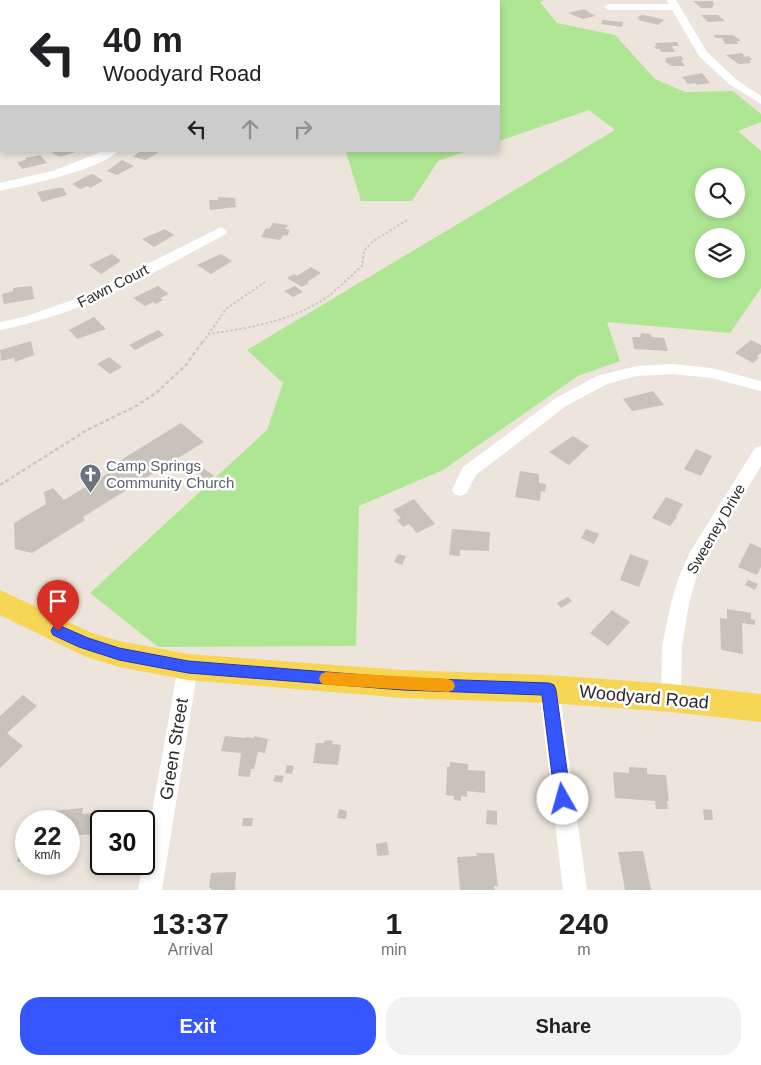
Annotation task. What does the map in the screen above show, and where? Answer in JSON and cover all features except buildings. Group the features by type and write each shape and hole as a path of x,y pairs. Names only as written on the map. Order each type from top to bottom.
{"main road":[{"name":"Woodyard Road","path":"0,602 84,643 119,654 188,667 403,684 549,690 672,698 761,708"}],"street":[{"path":"609,8 673,4 703,54 733,82 761,101"},
{"path":"0,187 47,177 79,166 110,152"},
{"name":"Fawn Court","path":"0,326 22,322 77,306 221,231"},
{"path":"460,490 469,471 562,402 602,380 637,371 673,369 711,373 761,386"},
{"name":"Sweeney Drive","path":"672,698 672,646 680,603 687,579 696,557 761,452"},
{"name":"Green Street","path":"150,890 188,667"},
{"path":"549,690 575,890"}],"path":[{"path":"208,334 249,328 290,315 320,302 362,266 364,251 372,242 407,220"},
{"path":"0,485 87,430 136,406 156,393 186,365 226,309 265,282"}],"green space":[{"path":"500,0 544,0 540,2 557,23 615,35 655,79 685,92 733,91 761,114 761,122 738,131 761,151 761,288 730,333 607,322 620,361 578,376 443,470 359,506 356,646 158,647 90,593 267,430 283,383 247,350 615,130 589,110 500,141"},
{"path":"346,152 464,152 438,161 412,201 361,201"}],"slow traffic":[{"path":"326,679 448,686"}],"place":[{"name":"Camp Springs Community Church","path":"90,494"}],"route":[{"path":"58,631 84,643 119,654 188,667 403,684 549,690 563,799"}]}
